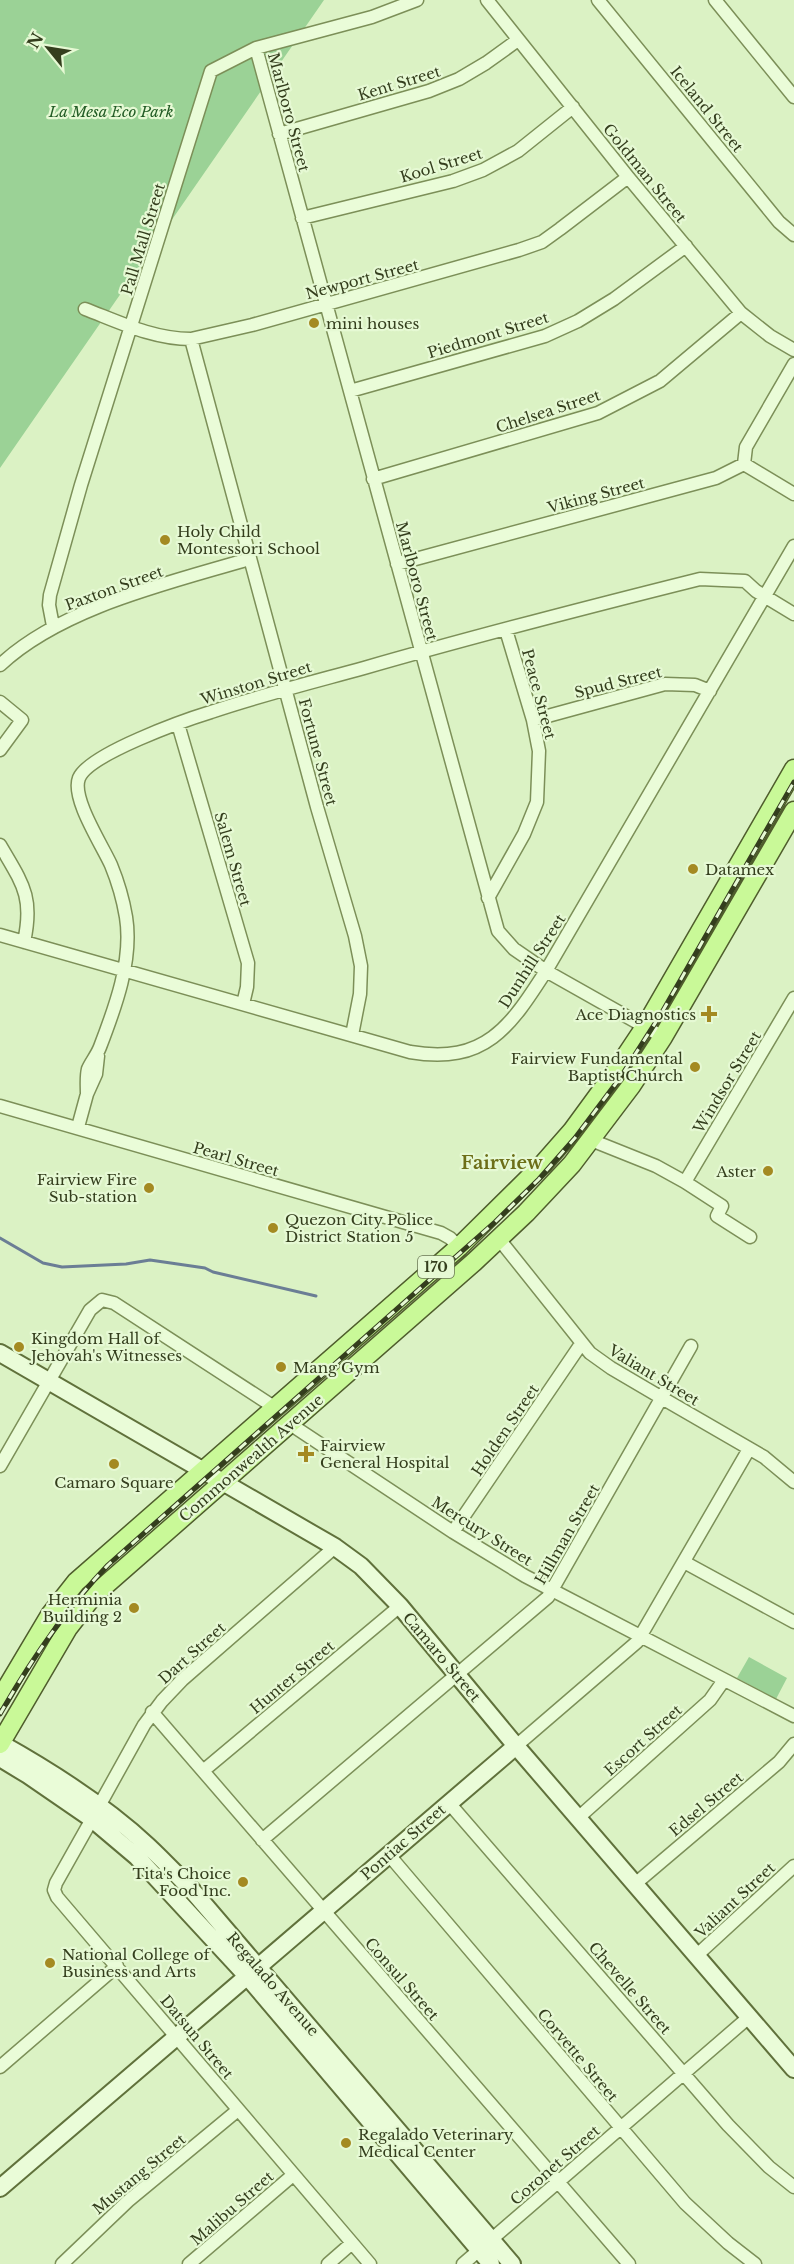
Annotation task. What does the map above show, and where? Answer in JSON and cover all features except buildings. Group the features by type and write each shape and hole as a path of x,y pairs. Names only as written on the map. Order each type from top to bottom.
{"main road":[{"name":"Commonwealth Avenue","path":"0,1699 58,1604 76,1582 459,1247 519,1188 572,1131 645,1027 794,769"},
{"name":"Commonwealth Avenue","path":"0,1743 75,1619 106,1583 499,1239 526,1213 591,1140 631,1086 663,1037 794,811"},
{"path":"58,1604 72,1612 75,1619"}],"street":[{"name":"Pall Mall Street","path":"53,626 49,605 50,595 81,485 211,71 256,48 372,17 417,0"},
{"name":"Goldman Street","path":"487,0 628,177 741,313 770,336 794,350"},
{"name":"Iceland Street","path":"598,0 779,222 794,236"},
{"path":"715,0 794,97"},
{"name":"Kent Street","path":"279,134 429,91 459,79 518,40"},
{"name":"Marlboro Street","path":"256,48 498,931 514,949 546,971 663,1037"},
{"name":"Kool Street","path":"302,218 453,181 483,170 518,151 573,107"},
{"name":"Newport Street","path":"85,309 164,337 190,339 252,325 498,257 542,242 628,177"},
{"name":"Piedmont Street","path":"350,391 544,336 578,321 614,299 686,246"},
{"name":"Chelsea Street","path":"374,479 598,413 660,381 741,313"},
{"name":"Fortune Street","path":"190,339 357,946 361,966 360,993 352,1035"},
{"path":"794,364 746,447 744,464 794,494"},
{"name":"Viking Street","path":"397,564 716,478 744,464"},
{"name":"Dunhill Street","path":"0,935 411,1052 431,1056 470,1050 484,1044 514,1018 546,971 710,691 761,594 794,546"},
{"name":"Paxton Street","path":"0,665 53,626 138,593 249,559"},
{"name":"Winston Street","path":"78,1127 87,1094 96,1074 99,1049 128,955 128,937 120,891 80,798 78,787 79,778 94,762 142,737 285,690 700,579 730,580 741,590 761,594 794,614"},
{"name":"Peace Street","path":"488,898 524,834 537,802 539,751 533,720 506,630"},
{"name":"Spud Street","path":"533,720 664,684 695,685 710,691"},
{"path":"0,702 22,720 0,750"},
{"name":"Salem Street","path":"178,724 248,963 247,987 243,1004"},
{"path":"0,845 24,891 29,911 24,942"},
{"name":"Windsor Street","path":"685,1182 794,998"},
{"name":"Pearl Street","path":"0,1106 441,1233 459,1247"},
{"path":"591,1140 656,1166 685,1182 722,1206 717,1216 750,1237"},
{"name":"Valiant Street","path":"499,1239 581,1344 611,1368 749,1449 776,1466 794,1482"},
{"path":"0,1466 90,1310 102,1300 114,1303 274,1407"},
{"name":"Holden Street","path":"453,1532 581,1344"},
{"name":"Hillman Street","path":"262,1840 537,1608 552,1591 692,1346"},
{"name":"Camaro Street","path":"0,1353 335,1548 373,1576 516,1746 794,2068"},
{"name":"Mercury Street","path":"290,1424 453,1532 552,1591 642,1635 794,1716"},
{"name":"Pontiac Street","path":"0,2188 631,1649 642,1635 749,1449"},
{"name":"Dart Street","path":"95,1812 152,1712 182,1680 335,1548"},
{"path":"684,1562 794,1622"},
{"name":"Hunter Street","path":"203,1771 400,1606"},
{"name":"Escort Street","path":"578,1818 710,1700 724,1680"},
{"name":"Consul Street","path":"152,1712 629,2264"},
{"name":"Regalado Avenue","path":"0,1743 63,1780 137,1857 253,1971 485,2245 512,2264"},
{"name":"Edsel Street","path":"635,1884 779,1762 794,1744"},
{"name":"Regalado Avenue","path":"0,1758 95,1812"},
{"name":"Chevelle Street","path":"449,1803 728,2125 770,2167 794,2187"},
{"name":"Datsun Street","path":"95,1812 56,1883 54,1890 57,1897 370,2264"},
{"name":"Corvette Street","path":"388,1855 685,2203 728,2243 755,2264"},
{"name":"Valiant Street","path":"696,1956 794,1866"},
{"path":"0,2067 117,1966"},
{"name":"Coronet Street","path":"463,2264 749,2017"},
{"name":"Mustang Street","path":"62,2264 128,2201 238,2110"},
{"name":"Malibu Street","path":"189,2264 293,2175"},
{"path":"328,2264 352,2243"},
{"name":"Regalado Avenue","path":"485,2245 491,2264"}],"green space":[{"name":"La Mesa Eco Park","path":"0,0 324,0 0,468"},
{"path":"749,1657 787,1678 776,1699 737,1678"}],"waterway":[{"path":"0,1238 43,1263 62,1267 126,1264 150,1260 205,1268 213,1272 316,1296"}],"railway":[{"path":"0,1714 50,1636 77,1600 108,1565 495,1222 539,1179 575,1138 620,1078 661,1014 794,782"}],"place":[{"name":"mini houses","path":"314,323"},
{"name":"Holy Child Montessori School","path":"165,540"},
{"name":"Datamex","path":"693,869"},
{"name":"Ace Diagnostics","path":"709,1014"},
{"name":"Fairview Fundamental Baptist Church","path":"695,1067"},
{"name":"Aster","path":"768,1171"},
{"name":"Fairview Fire Sub-station","path":"149,1188"},
{"name":"Quezon City Police District Station 5","path":"273,1228"},
{"name":"Kingdom Hall of Jehovah's Witnesses","path":"19,1347"},
{"name":"Mang Gym","path":"281,1367"},
{"name":"Fairview General Hospital","path":"306,1454"},
{"name":"Camaro Square","path":"114,1464"},
{"name":"Herminia Building 2","path":"134,1608"},
{"name":"Tita's Choice Food Inc.","path":"243,1882"},
{"name":"National College of Business and Arts","path":"50,1963"},
{"name":"Regalado Veterinary Medical Center","path":"346,2143"}],"district":[{"name":"Fairview","path":"502,1163"}]}
